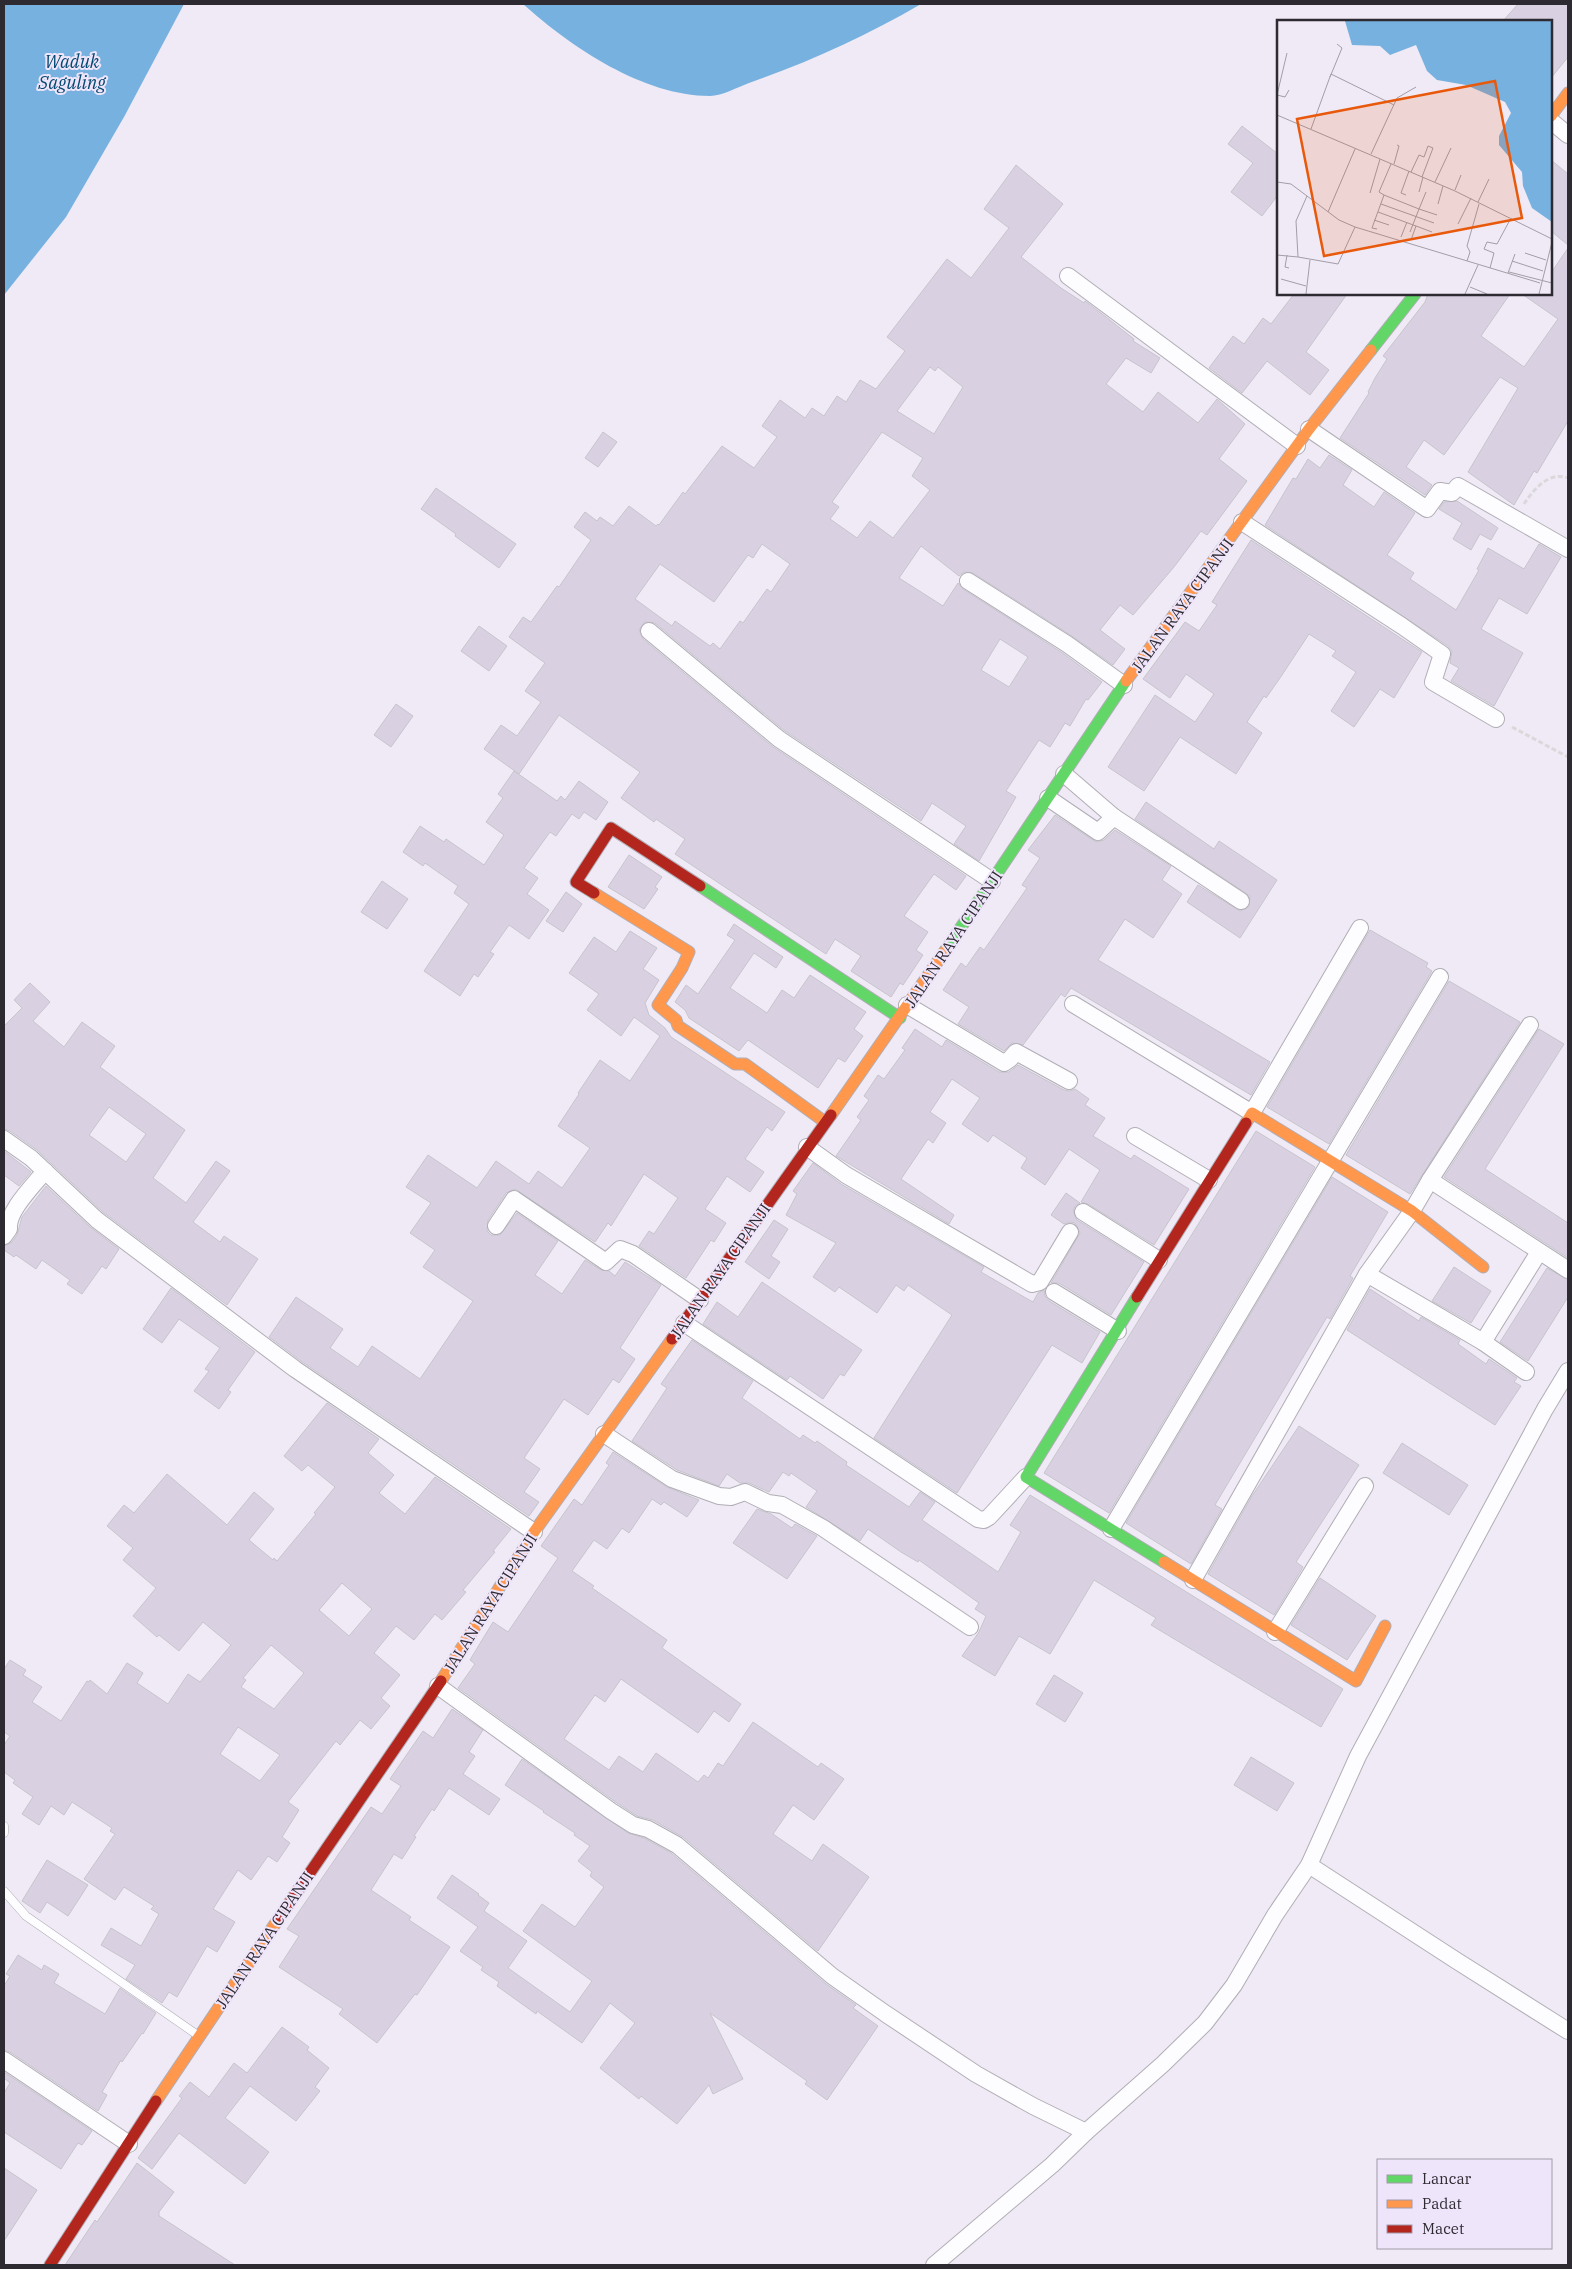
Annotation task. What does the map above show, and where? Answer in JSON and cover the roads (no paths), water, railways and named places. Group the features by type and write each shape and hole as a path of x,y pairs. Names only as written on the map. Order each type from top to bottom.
{"main road":[{"path":"1552,115 1568,94"},
{"name":"JALAN RAYA CIPANJI","path":"50,2265 198,2036 438,1686 534,1532 904,1011 1124,685 1296,446 1414,295"},
{"path":"825,1122 745,1064 735,1064 678,1026 676,1020 658,1005 682,968 689,952 576,882 611,828 719,898 784,944 904,1011"},
{"path":"1385,1626 1356,1682 1026,1477 1118,1331 1159,1260 1252,1114 1412,1211 1483,1267"}],"street":[{"path":"1552,122 1568,134"},
{"path":"1068,276 1296,446"},
{"path":"1309,429 1427,509 1440,491 1452,493 1458,486 1568,549"},
{"path":"1242,522 1442,654 1433,682 1502,722"},
{"path":"968,581 1067,644 1124,685"},
{"path":"649,632 779,739 992,881"},
{"path":"1064,774 1114,817 1241,901"},
{"path":"1048,798 1098,832 1114,817"},
{"path":"1074,1004 1252,1114 1360,928"},
{"path":"1111,1530 1440,977"},
{"path":"904,1011 1004,1063 1016,1052 1069,1081"},
{"path":"1193,1580 1366,1274 1412,1211 1530,1026"},
{"path":"1135,1136 1209,1180"},
{"path":"4,1138 31,1158 97,1220 295,1370 534,1532"},
{"path":"807,1147 846,1175 1032,1284 1040,1282 1070,1232"},
{"path":"4,1236 9,1229 8,1222 18,1205 45,1171"},
{"path":"1430,1180 1568,1270"},
{"path":"496,1226 514,1199 606,1262 620,1249 633,1254 700,1300"},
{"path":"1083,1212 1159,1260"},
{"path":"1483,1342 1538,1252"},
{"path":"1366,1274 1483,1342 1526,1372"},
{"path":"1054,1292 1118,1331"},
{"path":"684,1323 978,1519 984,1520 989,1517 1026,1477"},
{"path":"934,2265 1052,2165 1086,2132 1163,2064 1204,2023 1234,1985 1275,1915 1309,1865 1358,1756 1545,1409 1568,1371"},
{"path":"604,1434 672,1479 719,1496 731,1497 745,1492 768,1503 782,1504 851,1546 970,1627"},
{"path":"1275,1632 1365,1486"},
{"path":"438,1686 611,1811 633,1825 648,1829 677,1845 832,1976 886,2014 976,2074 1033,2106 1086,2132"},
{"path":"1309,1865 1456,1961 1568,2031"},
{"path":"4,2060 129,2144"}],"lane":[{"path":"4,1826 4,1833"},
{"path":"4,1891 26,1916 198,2036"}],"water":[{"name":"Waduk Saguling","path":"4,4 184,4 124,117 66,217 4,295"},
{"path":"523,4 921,4 858,38 815,57 725,93 710,96 685,94 659,88 609,66 563,37"}]}
